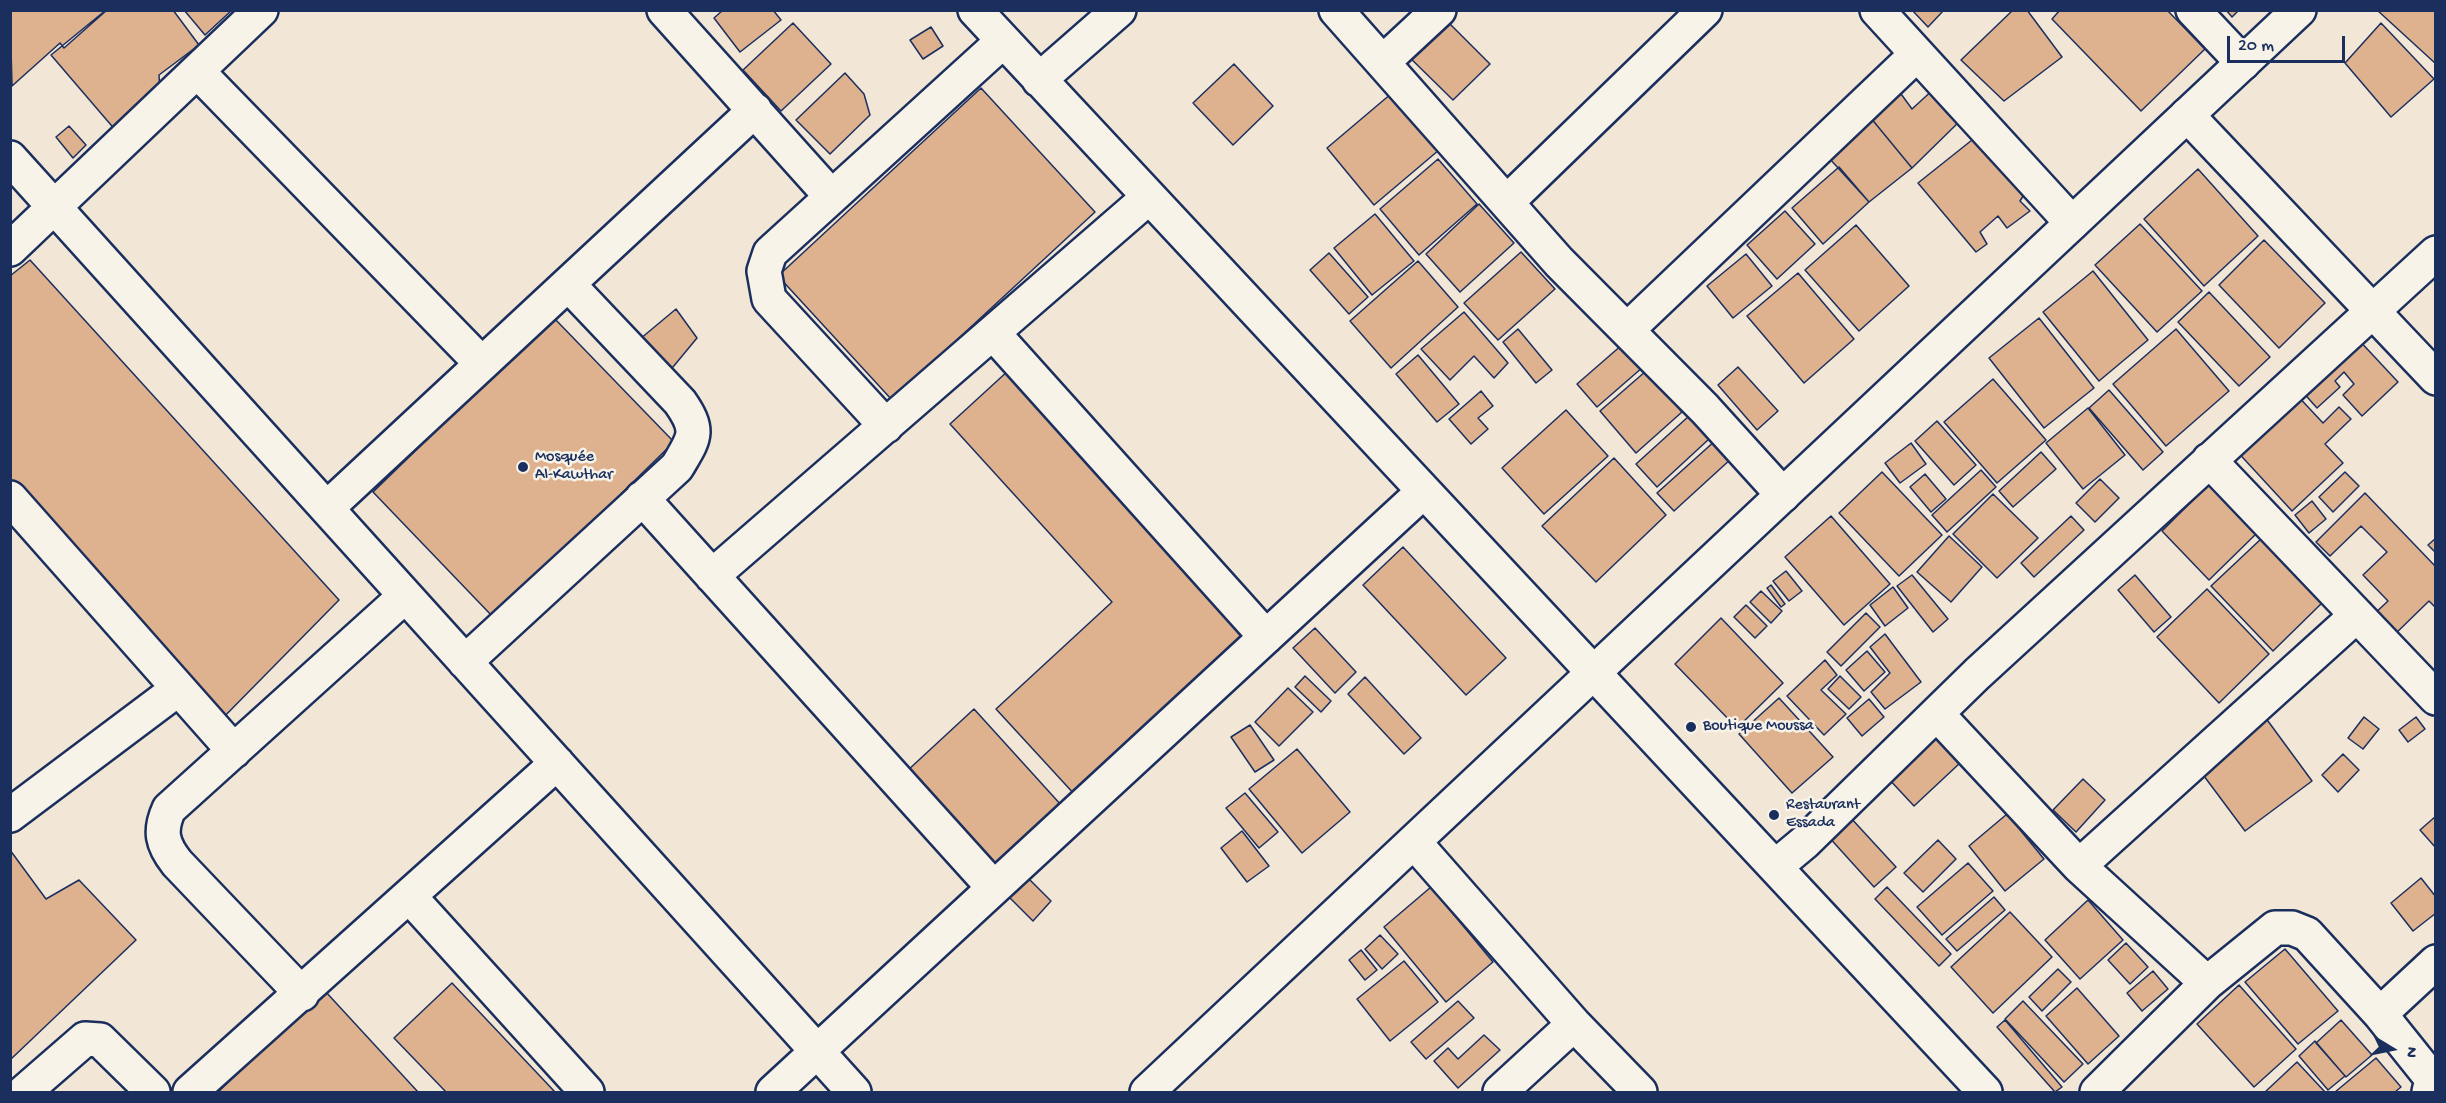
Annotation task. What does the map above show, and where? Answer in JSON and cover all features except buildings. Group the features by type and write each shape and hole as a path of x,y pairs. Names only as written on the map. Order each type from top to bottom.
{"street":[{"path":"10,249 261,10"},
{"path":"664,10 830,195"},
{"path":"975,10 1985,1092"},
{"path":"1040,80 1119,10"},
{"path":"1336,10 1559,262 1705,409 1783,495"},
{"path":"1383,62 1439,10"},
{"path":"1507,202 1706,10"},
{"path":"1877,10 2072,223"},
{"path":"2193,10 2243,63"},
{"path":"1147,1092 2299,10"},
{"path":"886,426 769,299 764,271 770,253 830,195 1003,41"},
{"path":"1627,330 1917,54"},
{"path":"198,71 482,364"},
{"path":"327,508 755,110"},
{"path":"2187,115 2436,378"},
{"path":"10,158 854,1092"},
{"path":"712,576 1149,197"},
{"path":"1775,867 2209,460 2373,313 2436,253"},
{"path":"465,662 676,467 694,438 693,420 680,402 568,284"},
{"path":"993,333 1266,637"},
{"path":"2209,460 2436,698"},
{"path":"773,1092 1424,491"},
{"path":"10,498 234,751"},
{"path":"642,498 994,888"},
{"path":"302,994 167,850 162,826 169,809 405,596"},
{"path":"2079,866 2357,615"},
{"path":"10,815 178,689"},
{"path":"1936,714 2079,866 2207,983"},
{"path":"190,1092 557,763"},
{"path":"1414,842 1574,1024 1640,1092"},
{"path":"409,897 587,1092"},
{"path":"2097,1092 2207,983 2275,928 2292,928 2307,934 2380,1014 2432,1079 2429,1092"},
{"path":"2380,1014 2436,962"},
{"path":"1500,1092 1574,1024"},
{"path":"24,1092 86,1039 100,1040 153,1092"}],"place":[{"name":"Mosquée Al-Kawthar","path":"523,467"},
{"name":"Boutique Moussa","path":"1691,727"},
{"name":"Restaurant Essada","path":"1774,815"}]}
